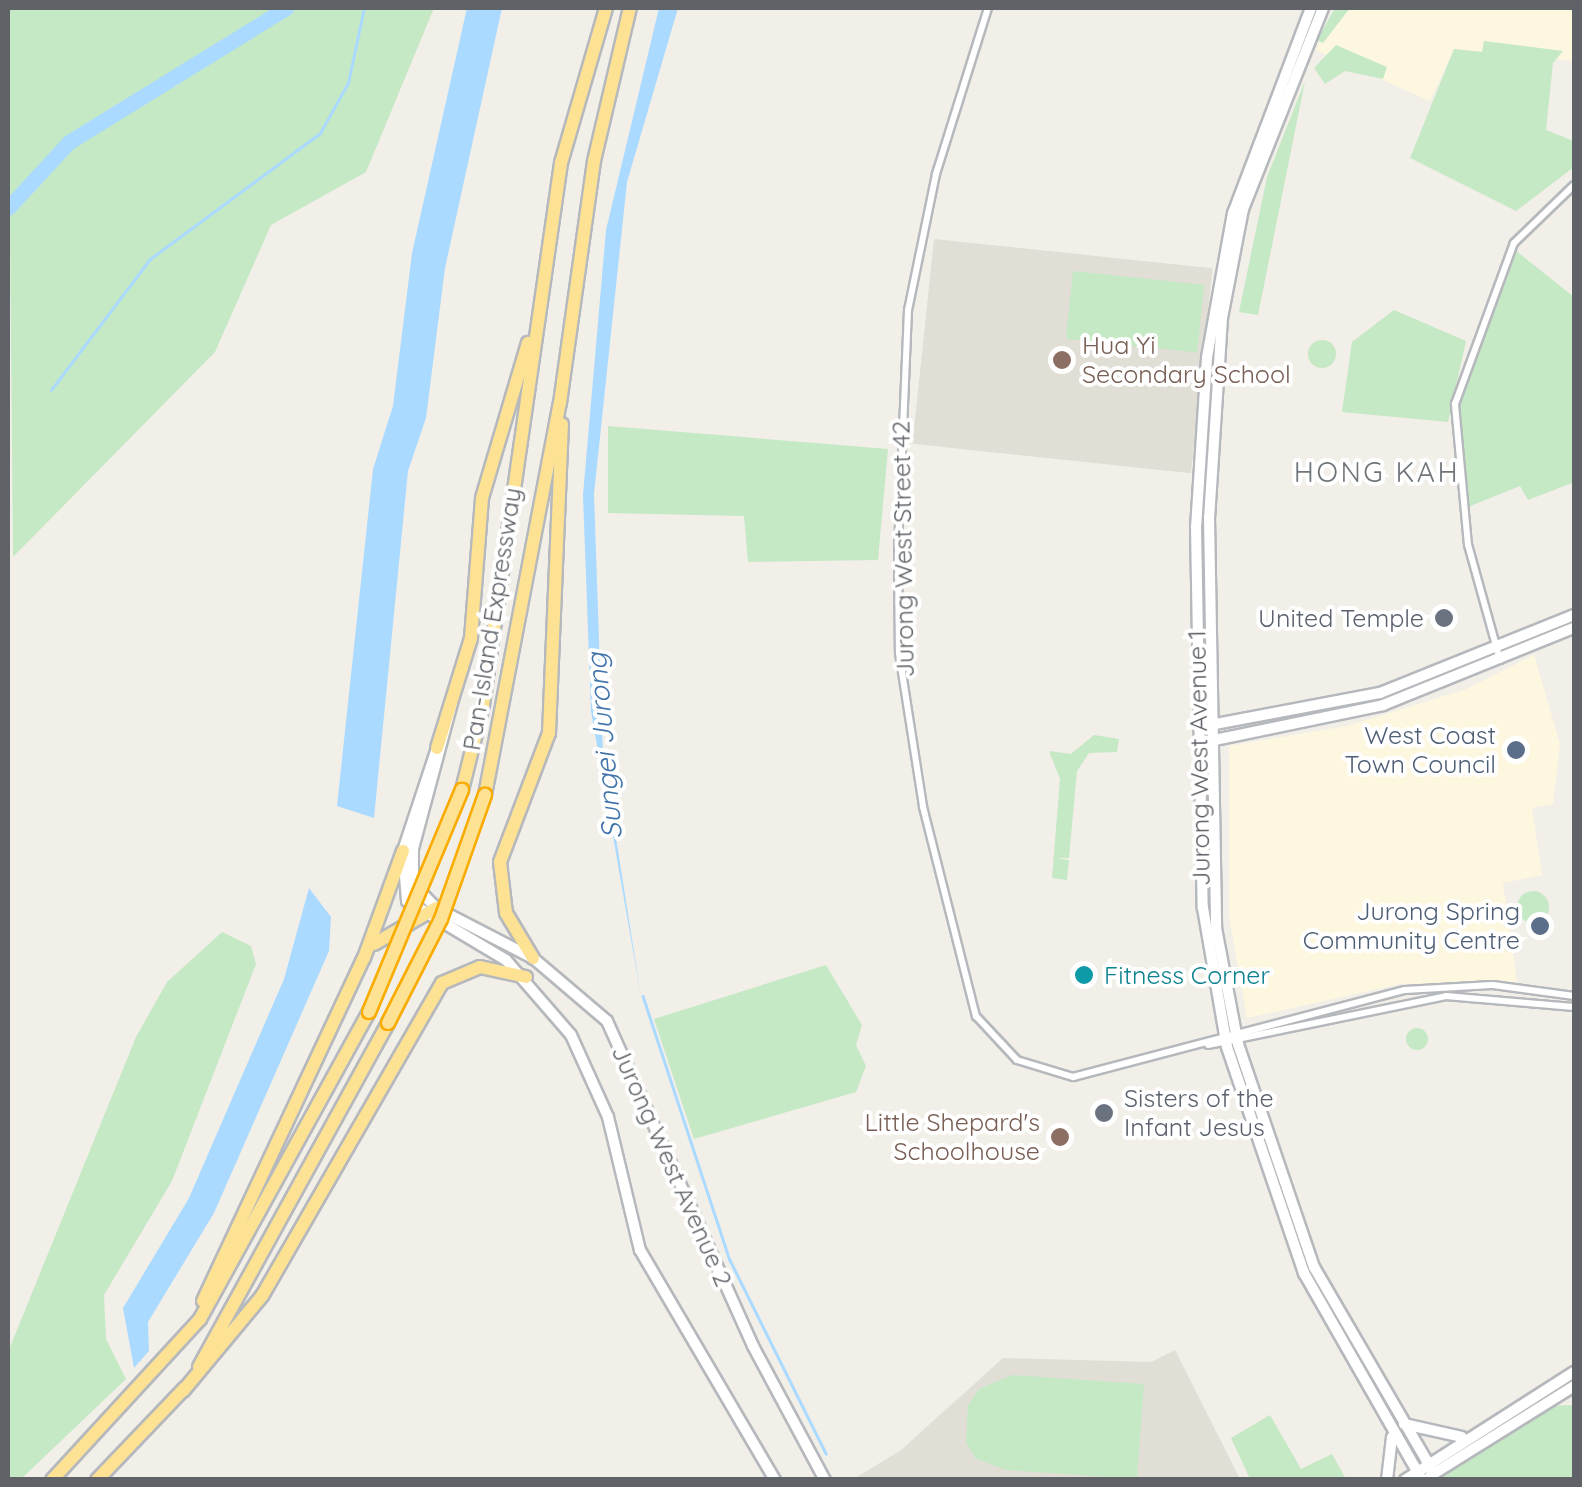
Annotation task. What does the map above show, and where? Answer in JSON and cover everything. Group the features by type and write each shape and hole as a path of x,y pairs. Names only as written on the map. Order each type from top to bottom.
{"highway":[{"name":"Pan-Island Expressway","path":"52,1480 200,1318 368,1012 462,790 483,704 572,104 606,8"},
{"name":"Pan-Island Expressway","path":"97,1480 183,1391 248,1290 441,919 485,795 563,381 594,161 630,8"},
{"path":"437,748 477,601 482,498 538,313"},
{"path":"533,958 506,913 500,862 548,733 563,381"},
{"path":"200,1318 364,958 402,851"},
{"path":"364,958 377,938 436,908"},
{"path":"183,1391 262,1296 442,983 480,968 526,978"}],"street":[{"name":"Jurong West Street 42","path":"988,8 936,174 901,383 900,653 931,853 970,1002 1017,1060 1073,1077 1231,1040"},
{"name":"Jurong West Avenue 1","path":"1205,726 1197,471 1206,358 1233,213 1311,8"},
{"name":"Jurong West Avenue 1","path":"1323,8 1243,209 1222,318 1210,473 1203,908 1231,1040 1304,1273 1391,1430 1425,1473"},
{"path":"1500,662 1464,524 1455,404 1514,244 1574,185"},
{"path":"1205,726 1380,692 1496,650 1574,615"},
{"path":"1205,742 1382,705 1500,662 1574,628"},
{"path":"436,908 413,884 411,862 454,720 452,702"},
{"path":"418,914 401,888 402,851 437,748"},
{"name":"Jurong West Avenue 2","path":"436,908 533,958 588,1000 622,1047 730,1298 825,1480"},
{"name":"Jurong West Avenue 2","path":"418,914 526,978 588,1064 640,1250 776,1480"},
{"path":"1231,1040 1404,990 1493,985 1574,996"},
{"path":"1231,1040 1446,996 1574,1007"},
{"name":"Jurong West Avenue 1","path":"1231,1040 1314,1268 1403,1423 1425,1473"},
{"path":"1425,1473 1462,1437 1574,1372"},
{"path":"1405,1480 1425,1473 1574,1386"},
{"path":"1403,1423 1462,1437"},
{"path":"1387,1480 1391,1430"}],"shaded area":[{"path":"1336,8 1574,8 1574,61 1454,49 1430,101 1316,50"},
{"name":"Hua Yi Secondary School","path":"934,239 1212,268 1191,473 912,444"},
{"path":"1534,655 1560,744 1553,804 1532,808 1542,875 1503,883 1517,982 1400,984 1247,1018 1229,916 1229,746 1347,726 1464,690"},
{"path":"1175,1350 1240,1479 852,1480 901,1450 1003,1358 1151,1362"}],"green space":[{"path":"8,8 434,8 366,172 271,225 215,352 13,557"},
{"path":"1335,8 1350,8 1323,43 1317,40"},
{"path":"1484,41 1563,51 1553,63 1546,130 1574,141 1574,167 1516,211 1410,158 1454,49 1482,52"},
{"path":"1336,45 1387,67 1383,79 1345,71 1325,84 1314,68"},
{"path":"1305,81 1258,315 1239,312 1267,177"},
{"path":"1515,250 1574,297 1572,483 1528,500 1520,486 1468,507 1458,404"},
{"path":"1073,271 1204,285 1197,352 1066,339"},
{"path":"1394,310 1466,341 1448,422 1342,412 1352,342"},
{"path":"1322,340 1332,344 1336,354 1332,364 1322,368 1312,364 1308,354 1312,344"},
{"path":"608,426 888,449 878,560 748,562 744,516 608,513"},
{"path":"1094,735 1119,739 1117,752 1089,753 1077,771 1069,858 1057,858 1069,860 1067,880 1052,878 1060,779 1049,751 1071,754"},
{"path":"1533,891 1544,896 1549,907 1544,918 1533,923 1522,918 1517,907 1522,896"},
{"path":"222,932 251,946 256,964 172,1181 104,1295 106,1339 126,1379 21,1479 8,1479 8,1352 136,1037 167,982"},
{"path":"826,965 862,1025 856,1045 866,1066 856,1092 694,1139 654,1019"},
{"path":"1417,1028 1425,1031 1425,1047 1417,1050 1409,1047 1406,1039 1409,1031"},
{"path":"1012,1375 1144,1384 1137,1479 1006,1470 975,1458 966,1442 968,1405 979,1389"},
{"path":"1574,1405 1574,1479 1434,1480 1544,1406"},
{"path":"1270,1415 1301,1469 1332,1454 1346,1479 1250,1479 1231,1438"}],"water":[{"path":"467,8 502,8 445,268 426,418 408,471 374,818 337,806 373,469 393,406 412,253"},
{"name":"Sungei Jurong","path":"659,8 678,8 627,182 594,494 603,756 641,996 591,711 583,495 606,230"},
{"path":"309,888 331,917 329,951 214,1213 148,1322 149,1351 134,1368 123,1308 189,1198 284,979"}],"waterway":[{"path":"8,208 69,142 286,8"},
{"path":"51,390 150,259 320,133 348,83 364,8"},
{"name":"Sungei Jurong","path":"643,996 730,1260 826,1453"}],"place":[{"name":"Hua Yi Secondary School","path":"1062,360"},
{"name":"United Temple","path":"1444,618"},
{"name":"West Coast Town Council","path":"1516,750"},
{"name":"Jurong Spring Community Centre","path":"1540,926"},
{"name":"Fitness Corner","path":"1084,975"},
{"name":"Sisters of the Infant Jesus","path":"1104,1113"},
{"name":"Little Shepard's Schoolhouse","path":"1060,1137"}],"district":[{"name":"HONG KAH","path":"1377,472"}]}
